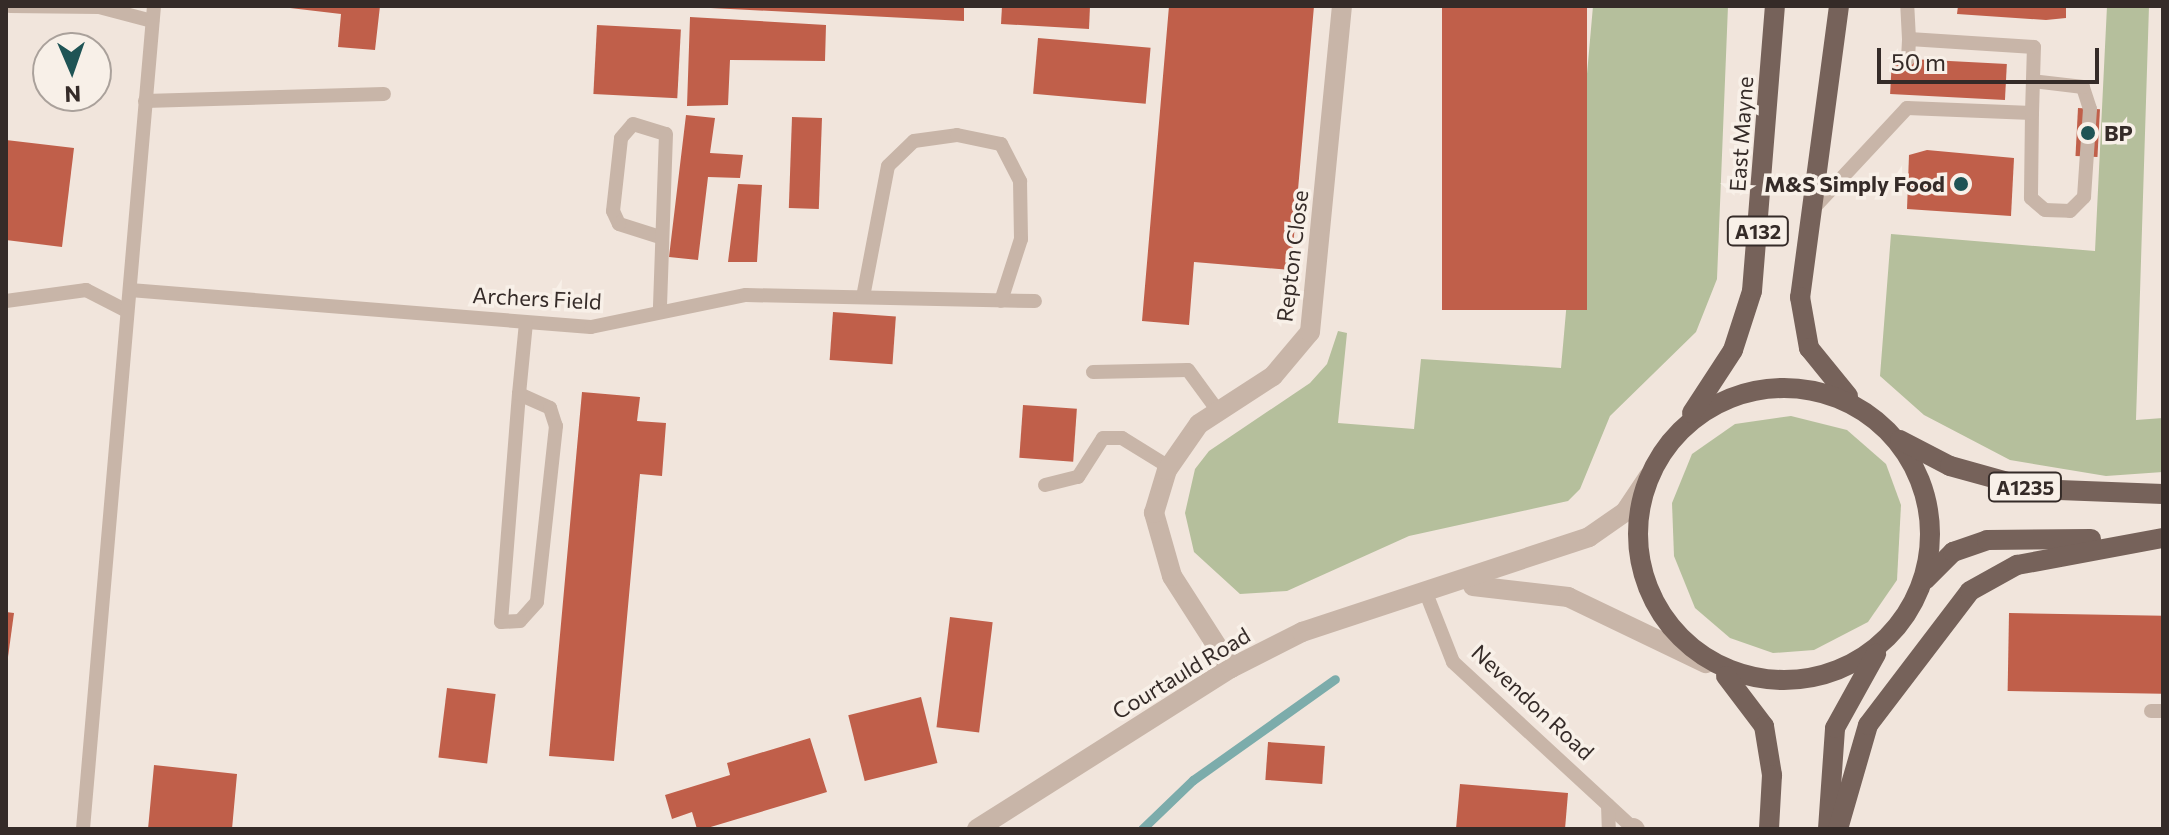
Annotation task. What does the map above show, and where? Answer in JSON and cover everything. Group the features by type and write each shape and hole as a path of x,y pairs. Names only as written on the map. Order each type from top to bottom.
{"main road":[{"name":"East Mayne","path":"1674,434 1721,374 1748,312 1775,6"},
{"name":"A132","path":"1828,829 1835,728 1918,591 1931,533 1922,482 1896,438 1862,408 1809,348 1800,297 1808,214 1839,6"},
{"name":"A132","path":"1769,829 1772,775 1764,726 1749,698 1706,663 1668,624 1645,567 1640,513 1649,476 1674,434 1751,391 1807,389 1862,408"},
{"name":"A1235","path":"1896,438 1950,466 2033,489 2163,494"},
{"path":"1918,591 1953,552 1987,540 2163,538"},
{"path":"1838,829 1868,725 1970,591 2017,565 2163,538"},
{"name":"A132","path":"1706,663 1747,680 1786,681 1860,661 1890,634"}],"street":[{"name":"Repton Close","path":"1231,668 1172,576 1154,513 1169,467 1199,424 1273,376 1310,332 1342,6"},
{"name":"Courtauld Road","path":"977,829 1231,668 1335,618 1426,593 1589,537 1625,512 1649,476"},
{"name":"Courtauld Road","path":"1426,593 1504,586 1568,597 1706,663"}],"lane":[{"path":"10,6 99,7 153,14 83,829"},
{"path":"1907,6 1908,59"},
{"path":"1909,39 2034,47 2032,113 2031,198 2045,210 2070,211 2084,197 2090,109 2083,87 2033,81"},
{"path":"145,101 384,94"},
{"path":"1808,214 1907,101 2032,113"},
{"path":"660,237 619,224 613,211 621,138 633,124 666,134 660,237 660,310"},
{"path":"863,297 888,166 914,141 957,135 1001,144 1020,181 1021,239 1001,301"},
{"path":"6,301 86,290 127,311"},
{"name":"Archers Field","path":"130,290 591,327 660,310 746,295 1035,301"},
{"path":"519,394 550,408 556,426 537,602 520,621 501,622 519,394 526,322"},
{"path":"1093,372 1188,370 1218,411"},
{"path":"1045,485 1078,477 1103,438 1122,438 1169,467"},
{"name":"Nevendon Road","path":"1426,593 1453,662 1634,828"},
{"path":"1608,805 1609,829"}],"green space":[{"path":"1593,6 1728,6 1717,279 1696,332 1610,416 1580,489 1568,501 1409,536 1287,591 1240,594 1194,552 1185,513 1195,469 1209,451 1310,383 1327,364 1338,331 1347,333 1338,423 1414,429 1421,359 1561,368"},
{"path":"2107,6 2149,6 2136,420 2163,418 2163,472 2106,476 2010,460 1924,415 1880,376 1891,234 2095,251"},
{"path":"1791,416 1847,430 1886,464 1901,505 1897,580 1868,622 1814,650 1773,653 1730,638 1695,608 1674,556 1672,503 1692,454 1735,424"}],"building":[{"path":"273,6 380,6 375,50 338,47 341,14"},
{"path":"672,6 964,6 964,21"},
{"path":"1002,6 1090,6 1089,29 1001,24"},
{"path":"1169,6 1314,6 1291,270 1194,262 1189,325 1142,321"},
{"path":"1442,6 1587,6 1587,310 1442,310"},
{"path":"1958,6 2066,6 2066,18 2046,20 1957,14"},
{"path":"690,17 826,25 825,61 730,60 728,105 687,106"},
{"path":"597,25 681,29 677,98 593,94"},
{"path":"1038,38 1151,48 1146,104 1033,94"},
{"path":"1892,58 2007,64 2005,100 1890,94"},
{"name":"BP","path":"2078,108 2100,109 2097,157 2075,156"},
{"path":"686,115 715,118 710,153 743,155 740,178 708,177 698,260 669,257"},
{"path":"792,117 822,118 819,209 789,208"},
{"path":"6,140 74,148 62,247 6,240"},
{"name":"M&S Simply Food","path":"1927,150 2014,158 2011,216 1907,209 1909,155"},
{"path":"738,184 762,185 757,262 728,262"},
{"path":"833,312 896,316 892,364 830,360"},
{"path":"582,392 640,397 637,421 666,423 662,476 640,474 614,761 549,756"},
{"path":"1023,405 1077,409 1073,462 1019,458"},
{"path":"6,612 14,613 8,657 6,657"},
{"path":"2009,613 2163,616 2162,694 2008,691"},
{"path":"950,617 993,622 979,732 936,727"},
{"path":"447,688 496,694 487,763 438,757"},
{"path":"921,697 937,763 865,781 848,715"},
{"path":"810,738 827,792 704,829 697,829 692,812 672,819 665,795 730,775 727,763"},
{"path":"1268,742 1325,746 1322,784 1265,780"},
{"path":"154,765 237,774 232,829 148,829"},
{"path":"1460,784 1568,793 1565,829 1456,829"}],"waterway":[{"path":"1142,829 1193,780 1335,679"}],"place":[{"name":"BP","path":"2088,133"},
{"name":"M&S Simply Food","path":"1961,184"}]}
